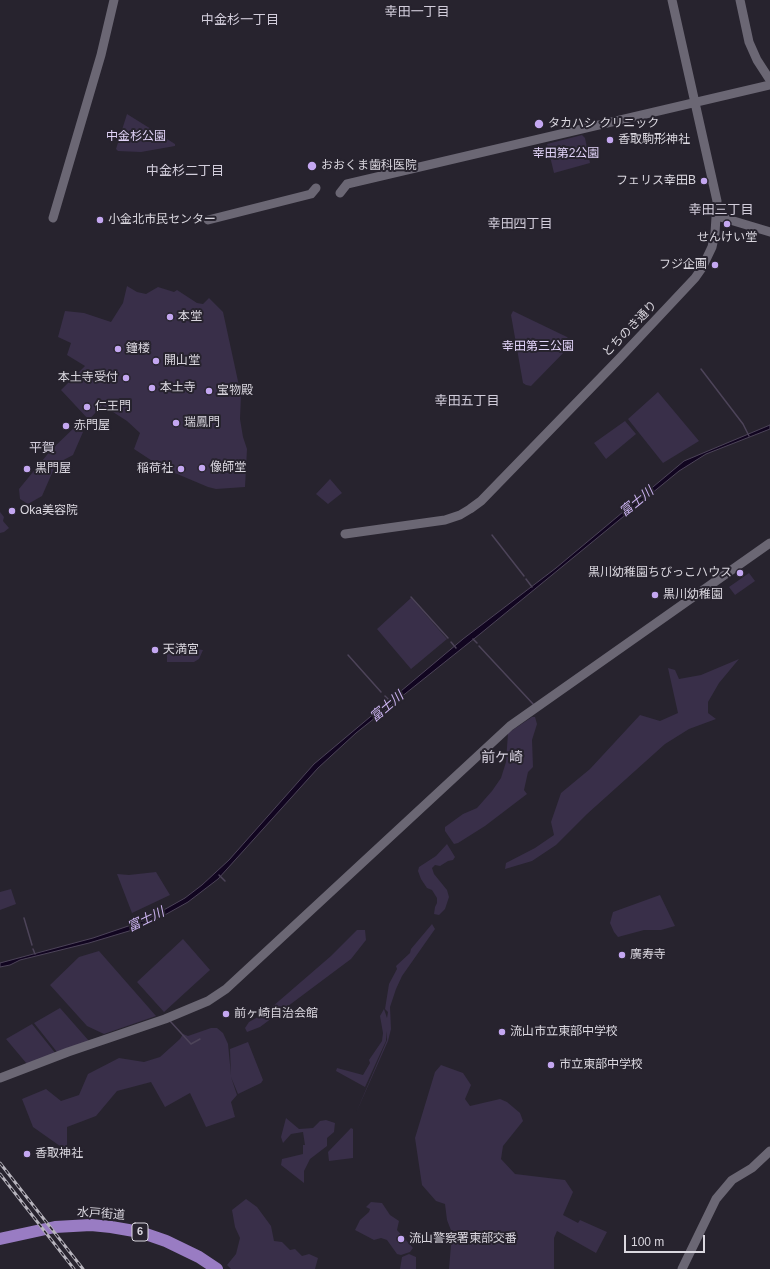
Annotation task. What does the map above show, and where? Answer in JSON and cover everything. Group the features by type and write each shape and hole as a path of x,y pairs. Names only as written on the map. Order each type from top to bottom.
{"highway":[{"name":"水戸街道","path":"0,1239 55,1227 95,1225 140,1232 178,1246 217,1269"}],"street":[{"path":"53,218 102,55 114,0"},
{"name":"とちのき通り","path":"345,534 446,520 460,515 481,501 695,278 712,247 717,216 717,201 672,0"},
{"path":"740,0 749,42 757,60 770,80"},
{"path":"340,193 347,184 695,101 770,85"},
{"path":"208,220 311,194 316,188"},
{"path":"717,216 770,232"},
{"path":"0,1078 68,1052 165,1019 208,1001 226,989 510,726 770,543"},
{"path":"682,1269 716,1199 732,1180 752,1168 770,1151"}],"green space":[{"name":"中金杉公園","path":"127,114 175,144 175,146 141,152 118,151 116,149"},
{"name":"幸田第2公園","path":"582,135 585,138 590,163 554,173 547,144"},
{"name":"本土寺","path":"127,286 137,292 146,294 158,287 174,292 177,290 197,303 203,304 209,298 223,312 241,395 240,419 247,449 245,487 216,489 163,468 134,449 140,433 127,421 102,405 89,420 61,390 85,366 67,355 71,343 58,337 65,311 84,313 111,322 123,303"},
{"name":"幸田第三公園","path":"513,311 567,337 571,342 571,345 531,386 523,383 511,315"},
{"path":"658,392 699,441 663,463 628,419"},
{"path":"625,421 636,434 606,459 594,443"},
{"path":"76,426 83,432 73,455 56,464 42,496 28,504 20,499 19,489 51,450"},
{"path":"330,479 342,493 328,504 316,494"},
{"path":"0,512 4,517 3,521 9,528 0,533"},
{"path":"749,573 755,581 735,595 729,587"},
{"path":"411,598 447,639 411,669 377,629"},
{"path":"167,645 203,650 199,659 194,662 167,662"},
{"path":"739,659 719,683 708,702 708,713 716,719 689,729 665,744 587,814 556,845 532,861 505,869 506,863 535,848 554,835 551,822 561,793 590,769 640,715 660,721 678,713 668,668 675,670 679,679 701,675"},
{"path":"532,717 535,717 537,724 532,740 533,767 528,772 524,790 527,794 485,826 454,844 445,831 445,827 463,814 477,808 492,791 501,778 506,762 508,733"},
{"path":"447,844 455,857 453,860 440,866 435,865 432,868 434,874 447,890 449,897 445,909 439,915 434,914 437,898 432,890 427,888 418,871 419,867 436,856"},
{"path":"156,872 170,895 132,913 117,874 129,875"},
{"path":"11,889 16,904 0,910 0,892"},
{"path":"660,895 675,926 661,930 644,930 618,937 610,923 613,912"},
{"path":"432,924 435,929 402,976 396,989 390,1007 391,1029 388,1041 356,1113 387,1040 386,1031 386,1041 365,1087 336,1071 337,1068 363,1075 370,1063 369,1060 382,1041 383,1033 380,1016 384,1009 387,1018 388,1012 385,1009 389,984 397,969 396,966 410,953 411,949"},
{"path":"357,930 365,930 366,940 351,959 260,1027 247,1032 245,1028 249,1022 265,1013 331,956"},
{"path":"183,939 210,970 164,1012 137,982"},
{"path":"99,951 156,1016 104,1034 87,1026 50,985 79,957"},
{"path":"60,1008 89,1041 57,1052 34,1023"},
{"path":"32,1024 56,1054 27,1064 6,1039"},
{"path":"211,1028 217,1028 223,1033 228,1044 231,1075 230,1049 248,1042 263,1080 261,1083 238,1094 231,1077 237,1095 231,1102 235,1117 206,1127 190,1093 165,1107 151,1082 117,1091 96,1116 67,1127 67,1151 33,1127 22,1099 46,1089 61,1101 79,1095 88,1074 119,1058 144,1062 160,1057 180,1039 183,1034 188,1036"},
{"path":"441,1065 463,1073 471,1085 465,1099 470,1106 500,1099 507,1102 520,1113 523,1121 503,1146 501,1159 515,1174 565,1180 573,1192 563,1215 578,1223 580,1220 607,1232 596,1253 557,1231 554,1238 554,1269 449,1269 452,1233 447,1220 445,1204 436,1201 422,1185 415,1138 435,1072"},
{"path":"286,1118 299,1129 313,1128 320,1121 326,1120 335,1123 334,1132 327,1138 327,1146 310,1159 304,1171 304,1183 281,1165 282,1159 303,1154 303,1145 305,1145 303,1132 291,1134 283,1143 281,1137"},
{"path":"351,1128 353,1129 353,1158 329,1161 328,1152"},
{"path":"246,1199 257,1207 271,1226 274,1241 282,1242 290,1250 295,1249 302,1256 309,1254 318,1258 315,1269 231,1269 227,1265 236,1254 240,1238 235,1227 232,1210"},
{"path":"371,1202 382,1203 390,1215 399,1221 397,1230 413,1248 410,1252 401,1255 397,1254 387,1240 381,1238 374,1240 355,1230 360,1220 369,1212 370,1209 366,1207"},
{"path":"409,1254 416,1257 416,1269 400,1269 402,1257"}],"water":[{"path":"770,425 770,429 706,454 679,471 480,634 356,733 318,768 218,879 188,902 154,921 129,931 89,943 20,960 10,965 0,967 0,963 93,938 146,920 185,898 202,885 229,860 314,764 463,639 556,568 684,461"}],"waterway":[{"path":"701,369 743,424 749,436"},
{"path":"492,535 524,576"},
{"path":"526,579 532,587"},
{"path":"411,597 448,638"},
{"path":"473,639 477,643"},
{"name":"富士川","path":"451,642 456,648"},
{"path":"479,646 534,705"},
{"path":"348,655 381,692"},
{"path":"385,696 391,702"},
{"path":"219,875 225,881"},
{"path":"24,918 32,945"},
{"name":"富士川","path":"33,949 35,954"},
{"path":"170,1021 191,1044 200,1039"}],"railway":[{"path":"0,1163 83,1269"},
{"path":"0,1174 74,1269"}],"place":[{"name":"タカハシ クリニック","path":"539,124"},
{"name":"香取駒形神社","path":"610,140"},
{"name":"おおくま歯科医院","path":"312,166"},
{"name":"フェリス幸田B","path":"704,181"},
{"name":"小金北市民センター","path":"100,220"},
{"name":"せんけい堂","path":"727,224"},
{"name":"フジ企画","path":"715,265"},
{"name":"本堂","path":"170,317"},
{"name":"鐘楼","path":"118,349"},
{"name":"開山堂","path":"156,361"},
{"name":"本土寺受付","path":"126,378"},
{"name":"本土寺","path":"152,388"},
{"name":"宝物殿","path":"209,391"},
{"name":"仁王門","path":"87,407"},
{"name":"瑞鳳門","path":"176,423"},
{"name":"赤門屋","path":"66,426"},
{"name":"像師堂","path":"202,468"},
{"name":"黒門屋","path":"27,469"},
{"name":"稲荷社","path":"181,469"},
{"name":"Oka美容院","path":"12,511"},
{"name":"黒川幼稚園ちびっこハウス","path":"740,573"},
{"name":"黒川幼稚園","path":"655,595"},
{"name":"天満宮","path":"155,650"},
{"name":"廣寿寺","path":"622,955"},
{"name":"前ヶ崎自治会館","path":"226,1014"},
{"name":"流山市立東部中学校","path":"502,1032"},
{"name":"市立東部中学校","path":"551,1065"},
{"name":"香取神社","path":"27,1154"},
{"name":"流山警察署東部交番","path":"401,1239"}],"district":[{"name":"幸田一丁目","path":"417,12"},
{"name":"中金杉一丁目","path":"240,20"},
{"name":"中金杉二丁目","path":"185,171"},
{"name":"幸田三丁目","path":"721,210"},
{"name":"幸田四丁目","path":"520,224"},
{"name":"幸田五丁目","path":"467,401"},
{"name":"平賀","path":"42,448"},
{"name":"前ケ崎","path":"502,758"}]}
